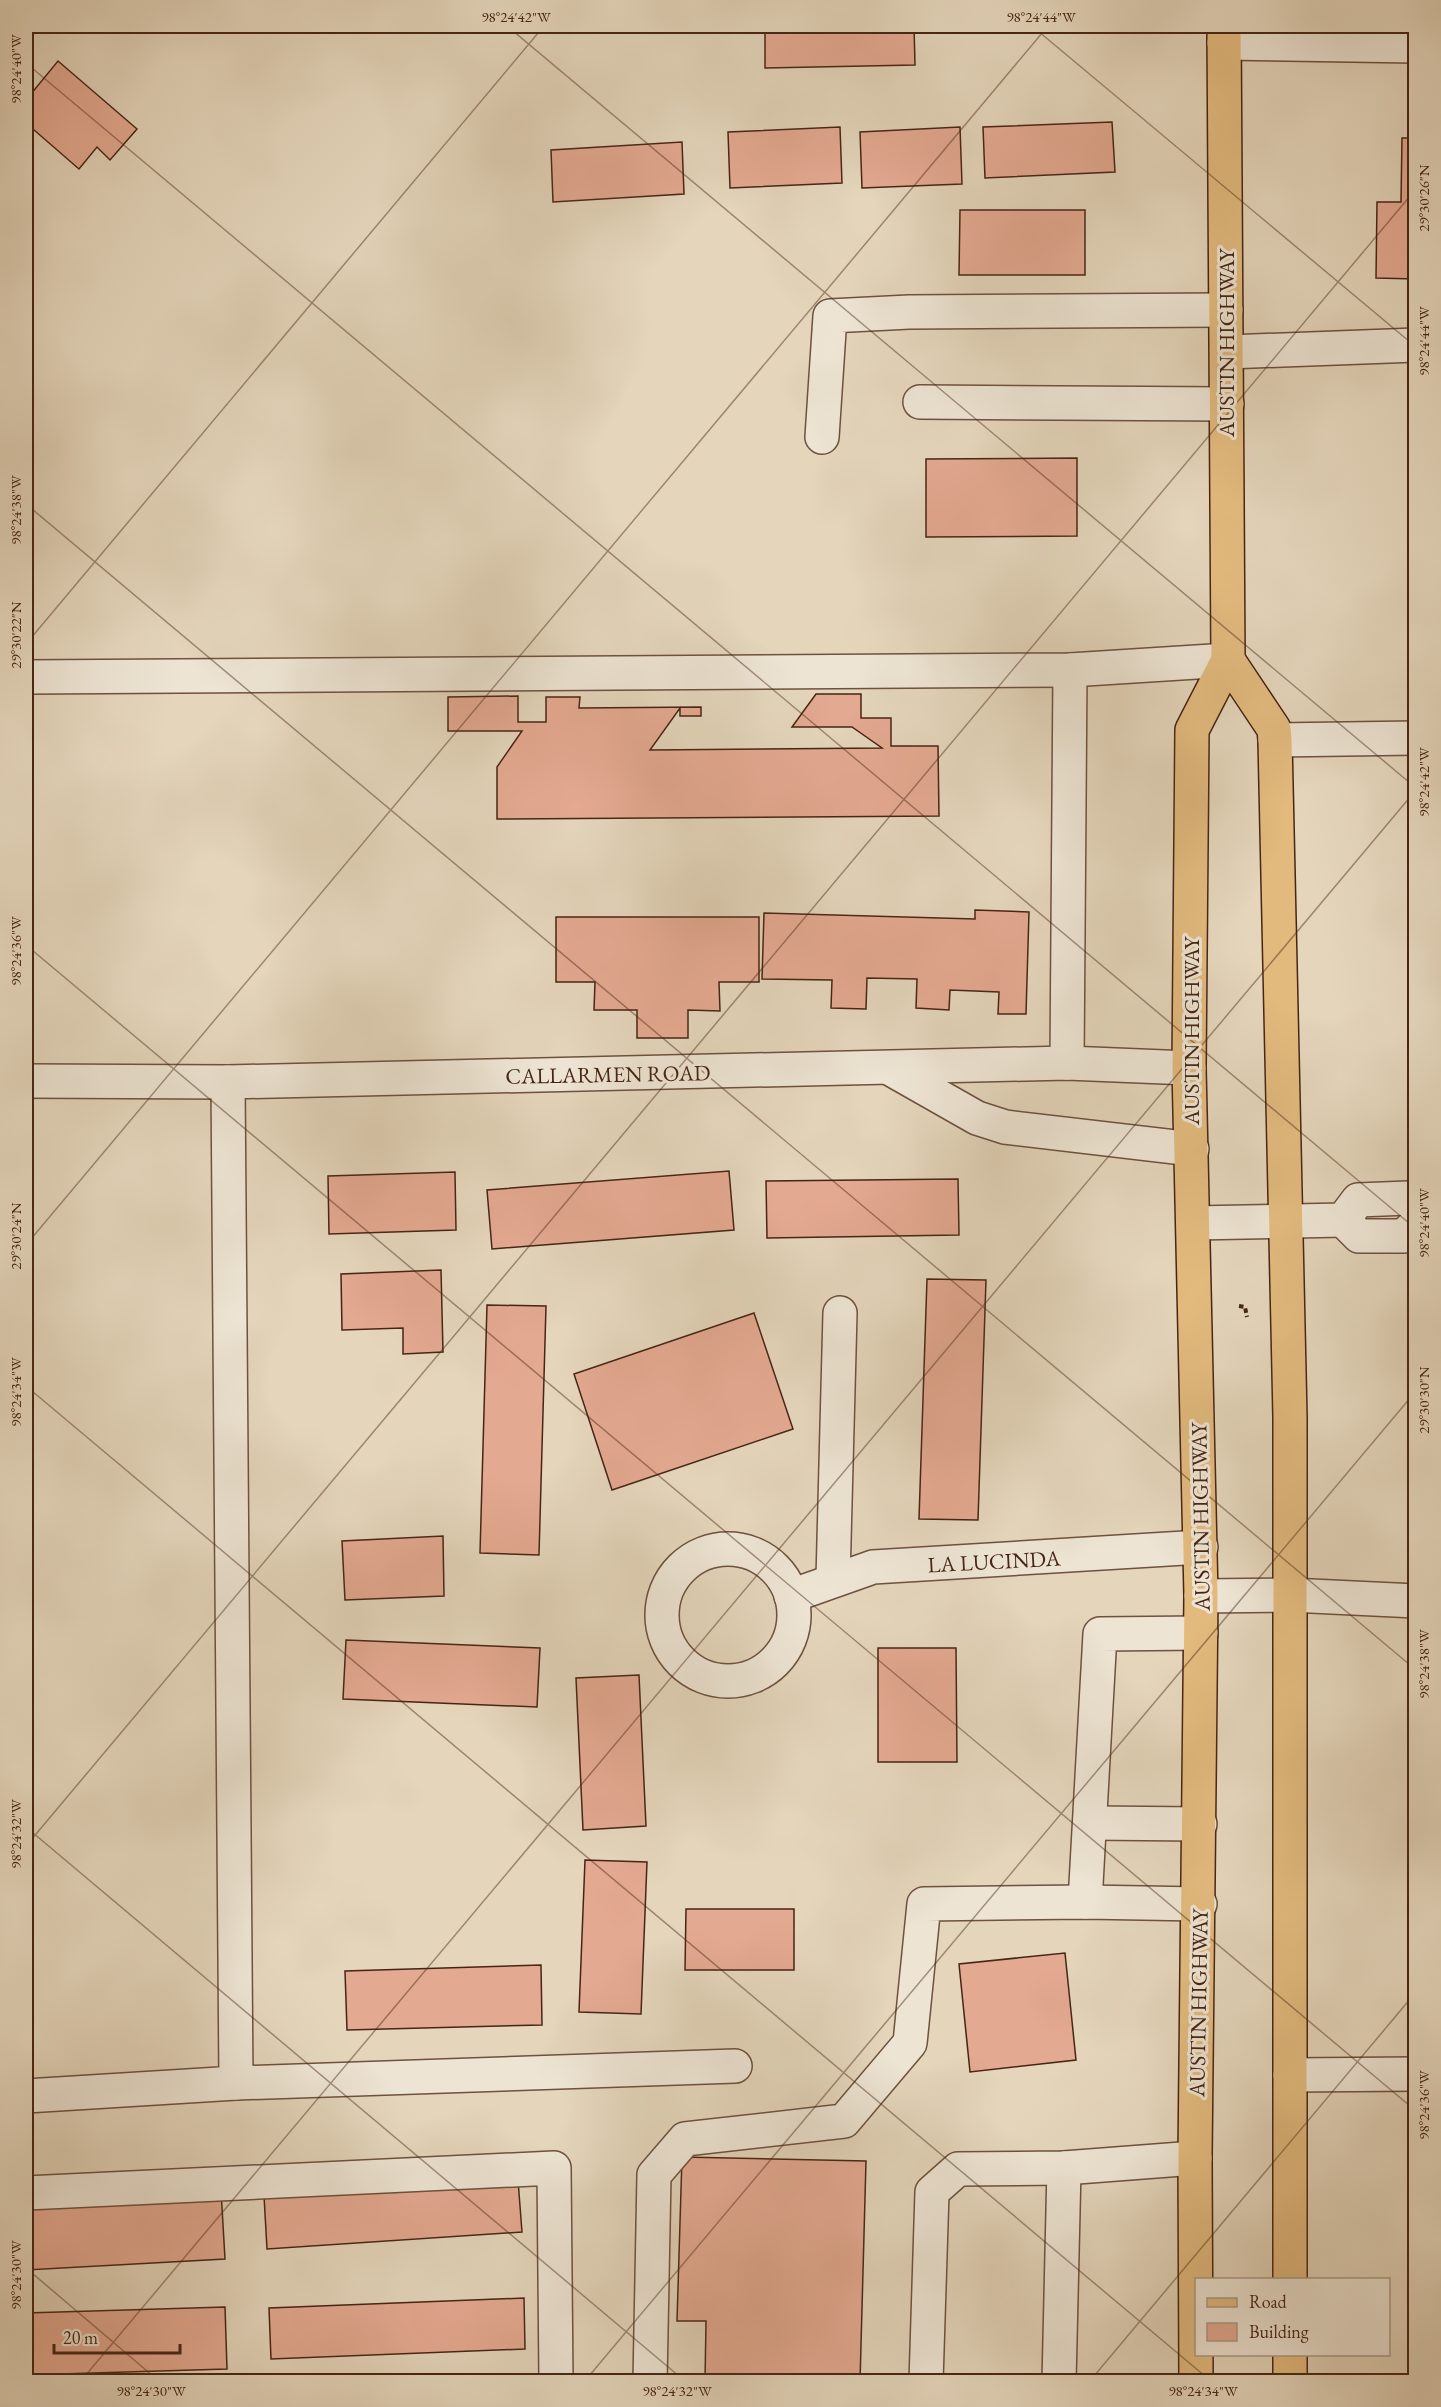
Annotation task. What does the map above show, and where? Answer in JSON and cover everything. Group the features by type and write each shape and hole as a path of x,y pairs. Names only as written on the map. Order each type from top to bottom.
{"main road":[{"name":"AUSTIN HIGHWAY","path":"1196,2278 1201,1547 1190,1068 1192,730 1228,660 1224,34"},
{"path":"1228,660 1274,729 1275,740 1290,1417 1290,2278"},
{"name":"AUSTIN HIGHWAY","path":"1196,2356 1196,2382"},
{"path":"1290,2356 1290,2382"}],"street":[{"path":"1224,34 1416,46"},
{"path":"822,436 830,315 909,312 1226,310"},
{"path":"1227,352 1416,345"},
{"path":"920,402 1227,404"},
{"path":"26,677 1070,670 1228,660"},
{"path":"1067,1063 1070,670"},
{"path":"1275,740 1416,738"},
{"name":"CALLARMEN ROAD","path":"26,1081 228,1083 1067,1063 1190,1068"},
{"path":"887,1067 977,1118 1005,1127 1192,1149"},
{"path":"228,1083 236,2083"},
{"path":"1343,1220 1358,1200 1408,1198 1416,1207"},
{"path":"1194,1223 1286,1223 1343,1220 1359,1236 1404,1236 1416,1224"},
{"path":"833,1579 840,1313"},
{"name":"LA LUCINDA","path":"791,1596 833,1579 873,1567 1201,1547"},
{"path":"737,1549 758,1556 777,1570 791,1596 794,1609 793,1630 785,1650 771,1666 753,1677 733,1682 712,1680 693,1672 677,1658 667,1640 662,1618 665,1595 676,1575 693,1559 714,1551 737,1549"},
{"path":"1201,1596 1290,1595 1416,1601"},
{"path":"1085,1902 1100,1634 1201,1633"},
{"path":"1090,1822 1200,1824"},
{"path":"650,2382 654,2175 685,2139 844,2121 909,2043 924,1904 1085,1902 1200,1904"},
{"path":"26,2096 236,2083 735,2066"},
{"path":"1290,2075 1416,2074"},
{"path":"926,2382 932,2192 958,2169 1064,2168 1195,2158"},
{"path":"26,2193 554,2168 556,2382"},
{"path":"1059,2382 1064,2168"}],"building":[{"path":"765,26 914,26 915,65 765,68"},
{"path":"58,61 137,129 110,160 97,147 79,169 26,123 26,100"},
{"path":"1112,122 1115,172 985,178 983,127"},
{"path":"840,127 842,183 730,188 728,132"},
{"path":"960,127 962,184 862,188 860,132"},
{"path":"1402,138 1416,138 1416,279 1376,278 1377,202 1401,202"},
{"path":"682,142 684,194 553,202 551,150"},
{"path":"960,210 1085,210 1085,275 959,275"},
{"path":"1077,458 1077,536 926,537 926,459"},
{"path":"816,694 861,694 861,718 891,718 891,746 938,746 939,816 497,819 497,767 522,731 448,731 448,697 518,696 518,722 546,722 546,697 580,697 579,708 701,707 701,716 680,716 680,708 650,750 882,748 852,727 792,727"},
{"path":"975,910 1029,912 1026,1014 998,1014 999,992 950,990 949,1010 916,1008 917,979 867,978 866,1009 831,1008 832,980 762,979 764,913 975,919"},
{"path":"556,917 759,917 759,982 719,982 720,1011 688,1010 688,1038 637,1038 637,1010 594,1010 595,982 556,982"},
{"path":"729,1171 734,1230 492,1249 487,1190"},
{"path":"455,1172 456,1230 329,1234 328,1176"},
{"path":"958,1179 959,1235 767,1238 766,1181"},
{"path":"441,1270 443,1352 403,1354 403,1328 342,1330 341,1274"},
{"path":"927,1279 986,1280 978,1520 919,1519"},
{"path":"487,1305 546,1306 539,1555 480,1553"},
{"path":"754,1313 793,1429 612,1490 574,1374"},
{"path":"443,1536 444,1596 345,1600 342,1541"},
{"path":"346,1640 540,1648 537,1707 343,1699"},
{"path":"878,1648 956,1648 957,1762 878,1762"},
{"path":"639,1675 646,1826 583,1830 576,1678"},
{"path":"585,1860 647,1862 641,2014 579,2012"},
{"path":"686,1909 794,1909 794,1970 685,1970"},
{"path":"1065,1953 1076,2060 970,2072 959,1964"},
{"path":"541,1965 542,2025 347,2030 345,1971"},
{"path":"682,2157 866,2161 860,2382 705,2382 706,2321 677,2321"},
{"path":"518,2180 522,2232 267,2249 264,2196"},
{"path":"221,2190 225,2259 26,2270 26,2200"},
{"path":"524,2298 525,2349 271,2359 269,2308"},
{"path":"225,2307 227,2369 26,2375 26,2313"}]}
